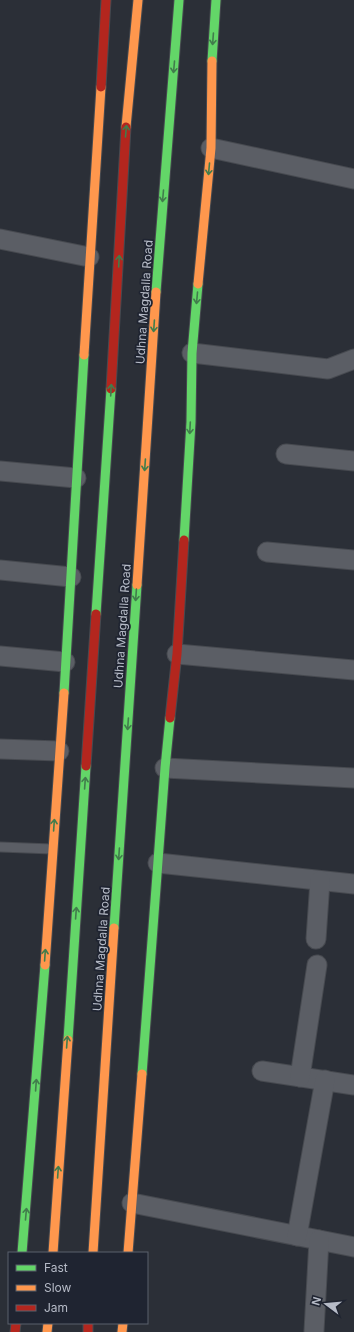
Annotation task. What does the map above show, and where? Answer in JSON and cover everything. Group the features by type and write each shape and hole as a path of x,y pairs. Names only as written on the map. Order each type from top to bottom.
{"street":[{"path":"22,1252 71,577 89,257 106,0"},
{"path":"53,1252 109,429 125,142 138,0"},
{"name":"Udhna Magdalla Road","path":"93,1252 147,426 179,0"},
{"path":"128,1252 165,768 177,654 191,422 192,353 211,148 212,48 216,0"},
{"path":"211,148 354,179"},
{"path":"0,239 89,257"},
{"path":"192,353 328,369 354,359"},
{"path":"286,454 354,461"},
{"path":"0,471 76,478"},
{"path":"267,552 354,560"},
{"path":"0,570 71,577"},
{"path":"177,654 354,670"},
{"path":"0,656 65,662"},
{"path":"0,749 59,751"},
{"path":"165,768 354,778"},
{"path":"158,863 354,884"},
{"path":"316,939 320,881"},
{"path":"300,1076 317,965"},
{"path":"262,1071 354,1084"},
{"path":"297,1236 325,1080"},
{"path":"132,1203 354,1247"},
{"path":"314,1331 319,1240"}],"lane":[{"path":"0,847 52,850"}],"traffic: fast":[{"path":"156,292 179,0"},
{"path":"212,61 216,0"},
{"path":"184,540 191,422 192,353 198,284"},
{"path":"64,693 84,355"},
{"path":"96,614 111,389"},
{"path":"114,928 137,585"},
{"path":"142,1074 170,718"},
{"path":"68,1040 86,766"},
{"path":"22,1252 45,965"}],"traffic: slow":[{"path":"126,127 138,0"},
{"path":"198,284 211,148 212,61"},
{"path":"84,355 101,87"},
{"path":"137,585 156,292"},
{"path":"45,965 64,693"},
{"path":"93,1252 114,928"},
{"path":"53,1252 68,1040"},
{"path":"128,1252 142,1074"},
{"path":"47,1332 48,1324"},
{"path":"122,1332 123,1324"}],"traffic: jam":[{"path":"101,87 106,0"},
{"path":"111,389 126,127"},
{"path":"170,718 177,654 184,540"},
{"path":"86,766 96,614"},
{"path":"15,1332 16,1324"},
{"path":"88,1324 88,1332"}]}
